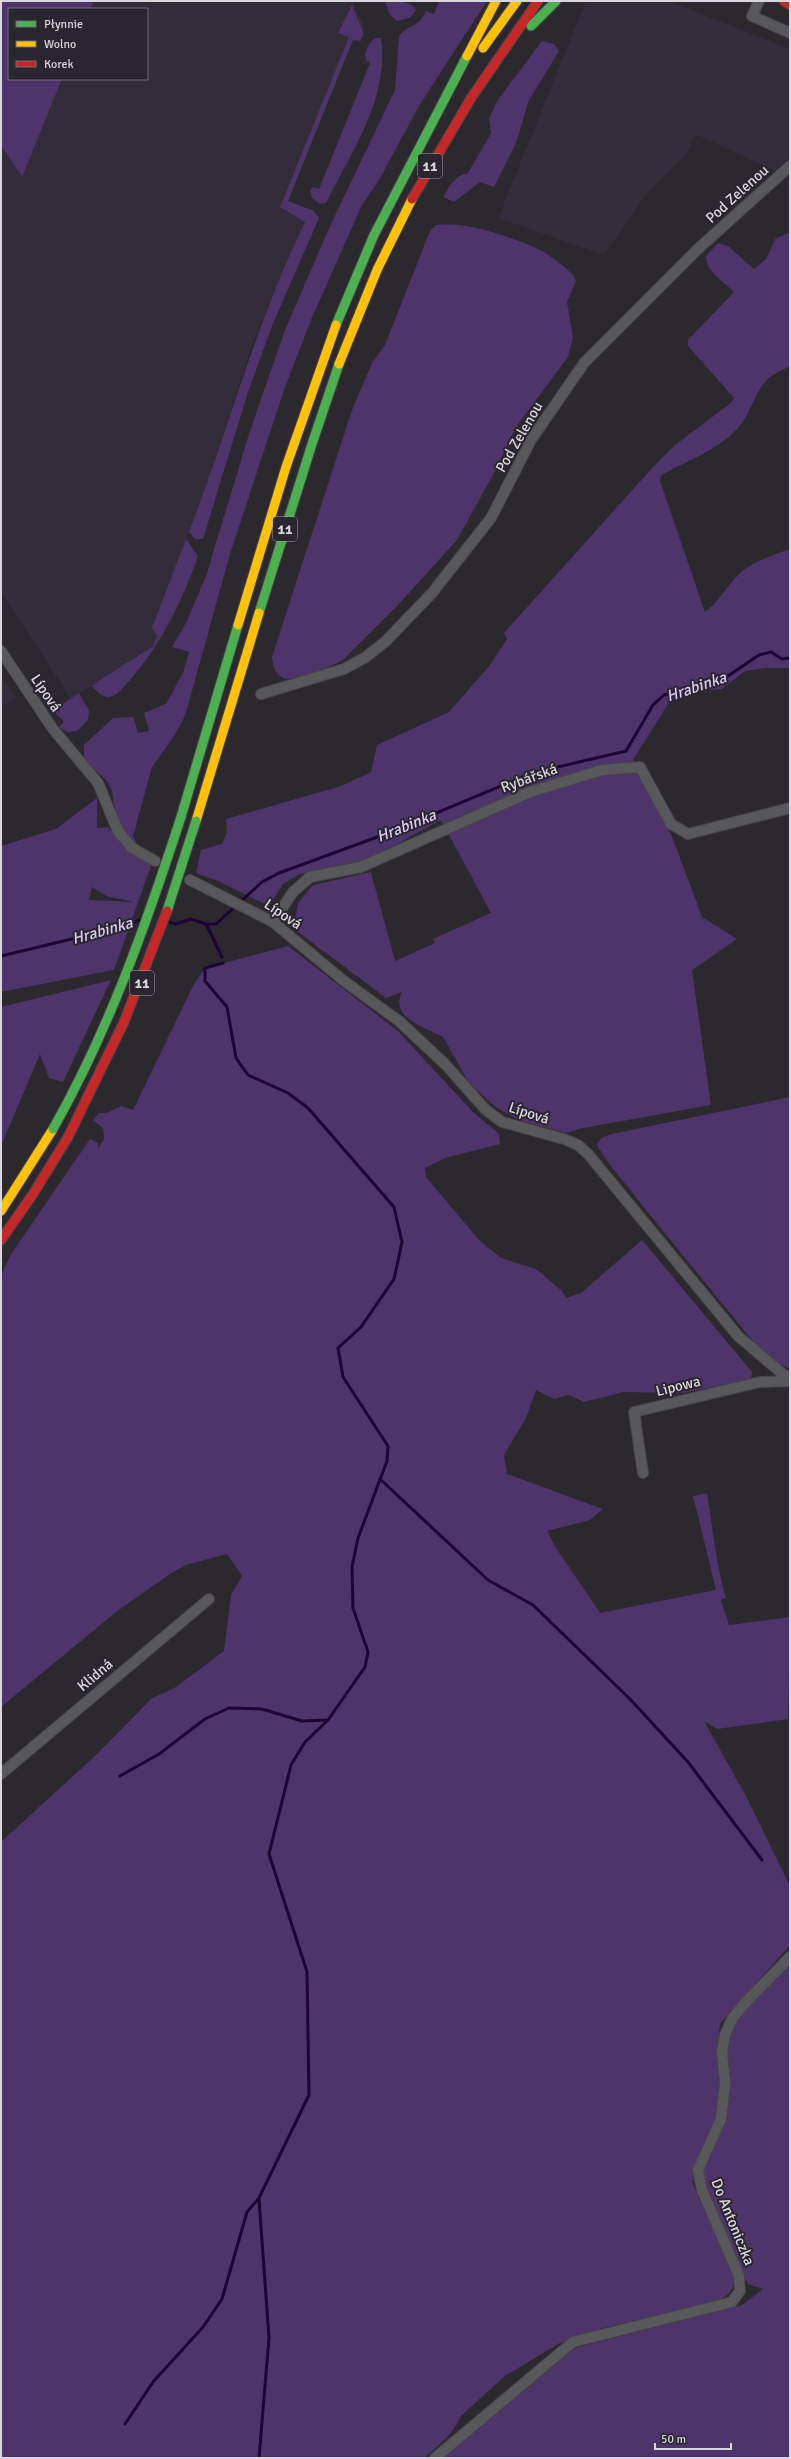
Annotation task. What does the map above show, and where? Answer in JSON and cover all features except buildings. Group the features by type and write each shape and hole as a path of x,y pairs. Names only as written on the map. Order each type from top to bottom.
{"main road":[{"path":"431,128 496,1"},
{"name":"11","path":"1,1211 77,1088 118,999 153,907 286,468 330,339 374,235 431,128 464,77 517,1"},
{"name":"11","path":"1,1240 33,1194 68,1137 112,1054 142,983 167,914 300,478 341,357 376,272 412,197 475,90 538,1"},
{"path":"475,90 517,42 556,1"},
{"path":"784,1 790,4"}],"street":[{"path":"759,1 752,16 790,33"},
{"name":"Pod Zelenou","path":"261,694 344,669 366,657 386,641 432,593 491,518 531,440 584,363 699,248 790,166"},
{"name":"Lípová","path":"1,651 56,734 98,783 118,831 132,848 155,861"},
{"name":"Rybářská","path":"273,922 293,892 310,877 361,867 530,792 602,770 640,767 670,824 688,834 790,808"},
{"name":"Lípová","path":"190,880 273,922 344,981 400,1021 445,1064 486,1110 502,1122 564,1139 578,1145 588,1154 738,1336 784,1375 790,1377"},
{"name":"Lipowa","path":"643,1473 634,1412 760,1382 790,1381"},
{"name":"Klidná","path":"1,1774 209,1599"},
{"name":"Do Antoniczka","path":"435,2458 572,2342 732,2302 740,2292 739,2276 702,2190 698,2170 721,2119 725,2083 722,2052 725,2035 732,2019 790,1957"}],"shaded area":[{"path":"1,1 94,1 90,8 8,8 8,80 62,80 22,177 1,145"},
{"path":"94,1 352,1 365,28 349,37 280,207 305,222 254,339 205,491 152,628 157,636 153,646 71,699 1,592 1,145 22,177 62,80 148,80 148,8 90,8"},
{"path":"385,1 407,3 416,10 410,18 397,21 390,15"},
{"path":"439,1 487,1 419,106 379,180 362,205 311,320 284,390 230,554 185,716 174,736 152,767 133,836 137,844 125,832 119,821 115,809 112,789 109,784 84,760 84,745 113,718 133,717 138,733 149,731 144,713 166,704 184,671 189,652 172,647 187,621 206,576 249,434 285,330 330,226 395,90 399,36 406,29 417,23 426,11 434,14"},
{"path":"586,1 669,1 790,49 790,158 775,171 695,134 687,154 648,192 604,255 498,218"},
{"path":"352,5 364,34 360,41 353,40 288,201 314,211 319,218 272,326 248,392 203,539 195,539 189,532 257,337 305,222 280,207 349,37 338,33"},
{"path":"376,38 381,38 382,60 380,82 374,103 357,144 326,203 320,204 312,198 310,190 313,187 319,189 370,63 365,57 367,48"},
{"path":"542,41 554,44 559,51 529,100 516,143 494,187 480,182 454,202 443,197 451,184 459,176 468,173 491,133 489,119 497,101"},
{"path":"436,225 460,225 502,235 547,254 573,275 576,281 567,302 573,338 568,357 516,427 494,473 457,540 398,605 344,659 305,676 289,679 283,678 278,675 272,657 352,410 372,363 385,345 430,231"},
{"path":"790,232 790,366 767,380 759,391 746,416 731,435 704,454 665,473 661,476 660,481 705,612 744,570 762,559 790,549 790,668 766,668 745,671 722,689 684,692 668,704 633,760 673,839 702,917 737,939 692,970 711,1105 578,1129 567,1133 521,1121 497,1108 469,1083 443,1037 419,1025 405,1015 400,1009 399,1001 402,992 386,998 294,929 298,903 313,885 371,872 395,961 435,943 433,939 491,913 441,820 365,861 300,874 283,884 269,906 218,881 196,873 201,850 222,844 227,832 226,819 341,786 371,772 377,745 449,712 490,665 507,639 504,633 653,467 675,445 732,402 734,398 688,346 688,340 734,292 712,272 706,256 718,243 728,246 754,269 766,259 775,239"},
{"path":"186,539 198,556 178,606 152,651 123,688 112,696 103,696 91,686 153,646 157,636 152,628"},
{"path":"1,675 16,698 1,707"},
{"path":"79,693 89,711 88,720 77,731 68,732 59,727 63,723 63,720 52,711"},
{"path":"97,798 97,828 108,827 125,847 152,863 114,970 1,992 1,846 56,829","holes":["92,887 106,896 134,902 89,900"]},
{"path":"288,946 398,1031 473,1112 499,1134 500,1144 445,1158 425,1168 426,1177 480,1241 501,1258 536,1269 562,1291 566,1298 581,1293 642,1240 752,1372 751,1380 682,1393 624,1392 584,1402 569,1395 554,1399 536,1390 526,1418 504,1455 507,1474 603,1509 590,1520 547,1531 554,1545 600,1613 716,1590 693,1496 707,1493 717,1559 726,1598 721,1600 729,1625 790,1617 788,1719 717,1729 704,1721 746,1796 790,1886 790,1945 720,2024 717,2057 726,2052 730,2034 737,2018 790,1962 790,2458 444,2458 575,2348 742,2305 763,2289 748,2284 705,2187 692,2180 731,2266 734,2279 732,2289 728,2295 709,2303 603,2328 560,2343 505,2376 461,2416 449,2434 424,2458 1,2458 1,1842 96,1755 151,1699 176,1687 224,1651 231,1595 242,1576 227,1554 186,1565 170,1574 116,1612 1,1707 1,1276 11,1254 90,1139 98,1143 98,1149 104,1139 103,1128 93,1120 99,1113 106,1113 121,1106 133,1110 194,984 205,968"},
{"path":"111,980 63,1082 49,1078 40,1054 1,1146 1,1007"},
{"path":"790,1097 790,1369 778,1363 756,1345 609,1164 597,1143 603,1137 612,1134"}],"waterway":[{"name":"Hrabinka","path":"169,922 176,924 191,919 206,924 216,924 262,882 279,873 391,832 532,773 626,751 653,705 664,695 725,678 759,655 771,652 782,659 790,658"},
{"name":"Hrabinka","path":"1,956 126,926 139,920"},
{"path":"206,924 222,957"},
{"path":"125,2424 153,2382 203,2327 222,2299 247,2212 259,2198 309,2095 307,1972 269,1854 291,1765 305,1742 328,1720 365,1667 368,1652 353,1608 352,1567 358,1538 387,1461 388,1446 343,1377 338,1348 361,1327 394,1279 402,1242 394,1207 308,1108 288,1093 248,1075 236,1058 227,1007 205,981 205,968 223,963"},
{"path":"380,1479 488,1580 533,1605 630,1699 688,1762 762,1860"},
{"path":"120,1776 159,1754 205,1719 229,1708 262,1709 302,1721 328,1720"},
{"path":"259,2199 269,2338 259,2458"}],"traffic: fast":[{"path":"531,26 556,1"},
{"path":"336,325 374,235 467,56"},
{"path":"259,613 312,444 339,364"},
{"path":"181,817 238,625"},
{"path":"53,1129 92,1054 109,1015 140,937 181,817"},
{"path":"167,911 196,821"}],"traffic: slow":[{"path":"467,56 496,1"},
{"path":"483,48 517,1"},
{"path":"339,364 377,270 412,199"},
{"path":"238,625 286,467 336,325"},
{"path":"196,821 259,613"},
{"path":"1,1211 53,1129"}],"traffic: jam":[{"path":"412,199 471,98 538,1"},
{"path":"784,1 790,5"},
{"path":"68,1137 124,1022 167,911"},
{"path":"1,1240 33,1194 68,1137"}]}
